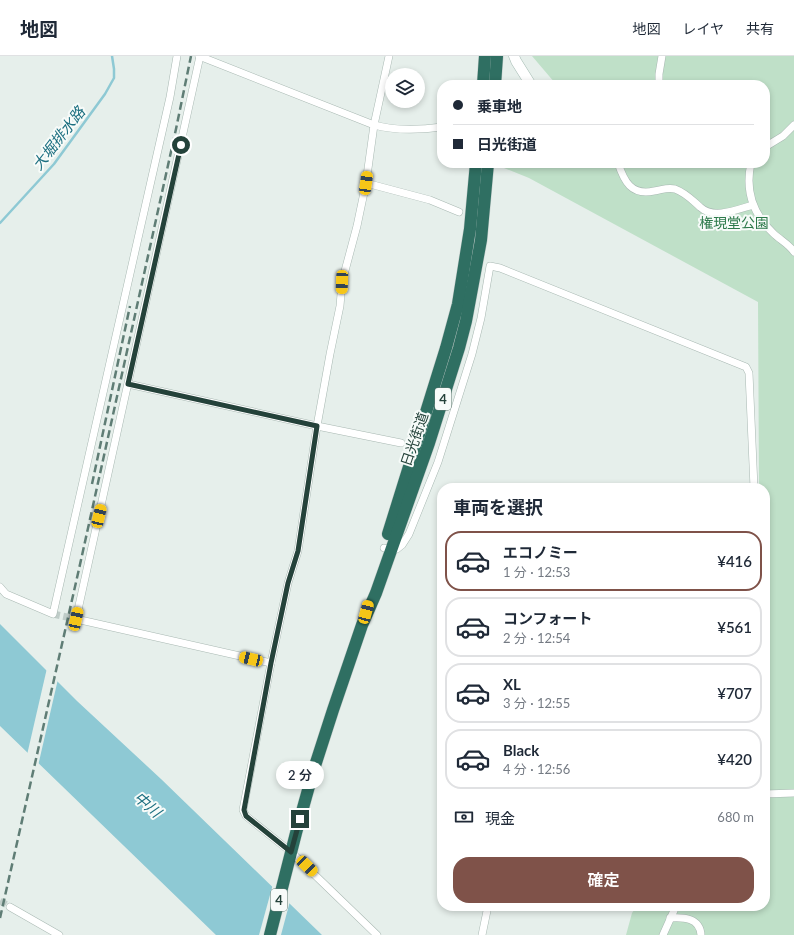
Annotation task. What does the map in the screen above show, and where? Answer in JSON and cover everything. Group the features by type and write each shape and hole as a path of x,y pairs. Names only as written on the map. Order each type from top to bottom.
{"highway":[{"path":"483,80 485,56"},
{"path":"495,80 497,56"},
{"name":"日光街道","path":"270,935 315,766 387,549 454,321 470,229 476,168"},
{"name":"日光街道","path":"387,549 429,443 460,348 481,240 488,168"}],"street":[{"path":"0,587 6,594 53,614 178,56"},
{"path":"271,663 76,619 200,56 374,125 401,129 424,129 437,127"},
{"path":"377,935 291,852 246,816 244,810 271,663 288,583 298,551 317,426 340,306 342,282 357,226 366,183 374,125 389,56"},
{"path":"514,56 528,80"},
{"path":"659,80 658,74 662,56"},
{"path":"770,144 783,136 794,125"},
{"path":"620,168 623,179 627,184 638,191 654,192 664,188 675,189 688,196 706,212 729,211 753,205"},
{"path":"750,168 748,184 753,205 762,222 794,252"},
{"path":"366,183 430,200 459,212"},
{"path":"387,549 397,549 402,545 409,534 438,462 472,354 481,318 490,266 500,268 746,367 749,373 754,483"},
{"path":"128,384 401,443"},
{"path":"770,794 794,793"},
{"path":"10,907 59,935"},
{"path":"482,935 487,911"},
{"path":"663,935 674,911"},
{"path":"670,918 683,918 695,921 699,926 701,935"}],"green space":[{"name":"権現堂公園","path":"532,56 794,56 794,935 626,935 633,911 770,911 770,483 759,483 758,302 529,178 504,168 770,168 770,80 552,80"}],"water":[{"name":"中川","path":"0,624 77,701 161,779 322,935 216,935 0,726"}],"pier":[{"path":"47,668 58,679 38,766 27,755"},
{"path":"273,884 290,901 281,935 259,935"}],"waterway":[{"name":"大堀排水路","path":"0,223 54,164 105,94 114,78 112,56"}],"tunnel":[{"path":"53,614 76,619"},
{"path":"0,901 10,907"}],"railway":[{"path":"0,918 79,569 191,56"},
{"path":"92,484 130,306"}],"route":[{"path":"181,145 128,384 317,426 298,551 288,583 271,663 244,810 246,816 291,852 300,819"}]}
